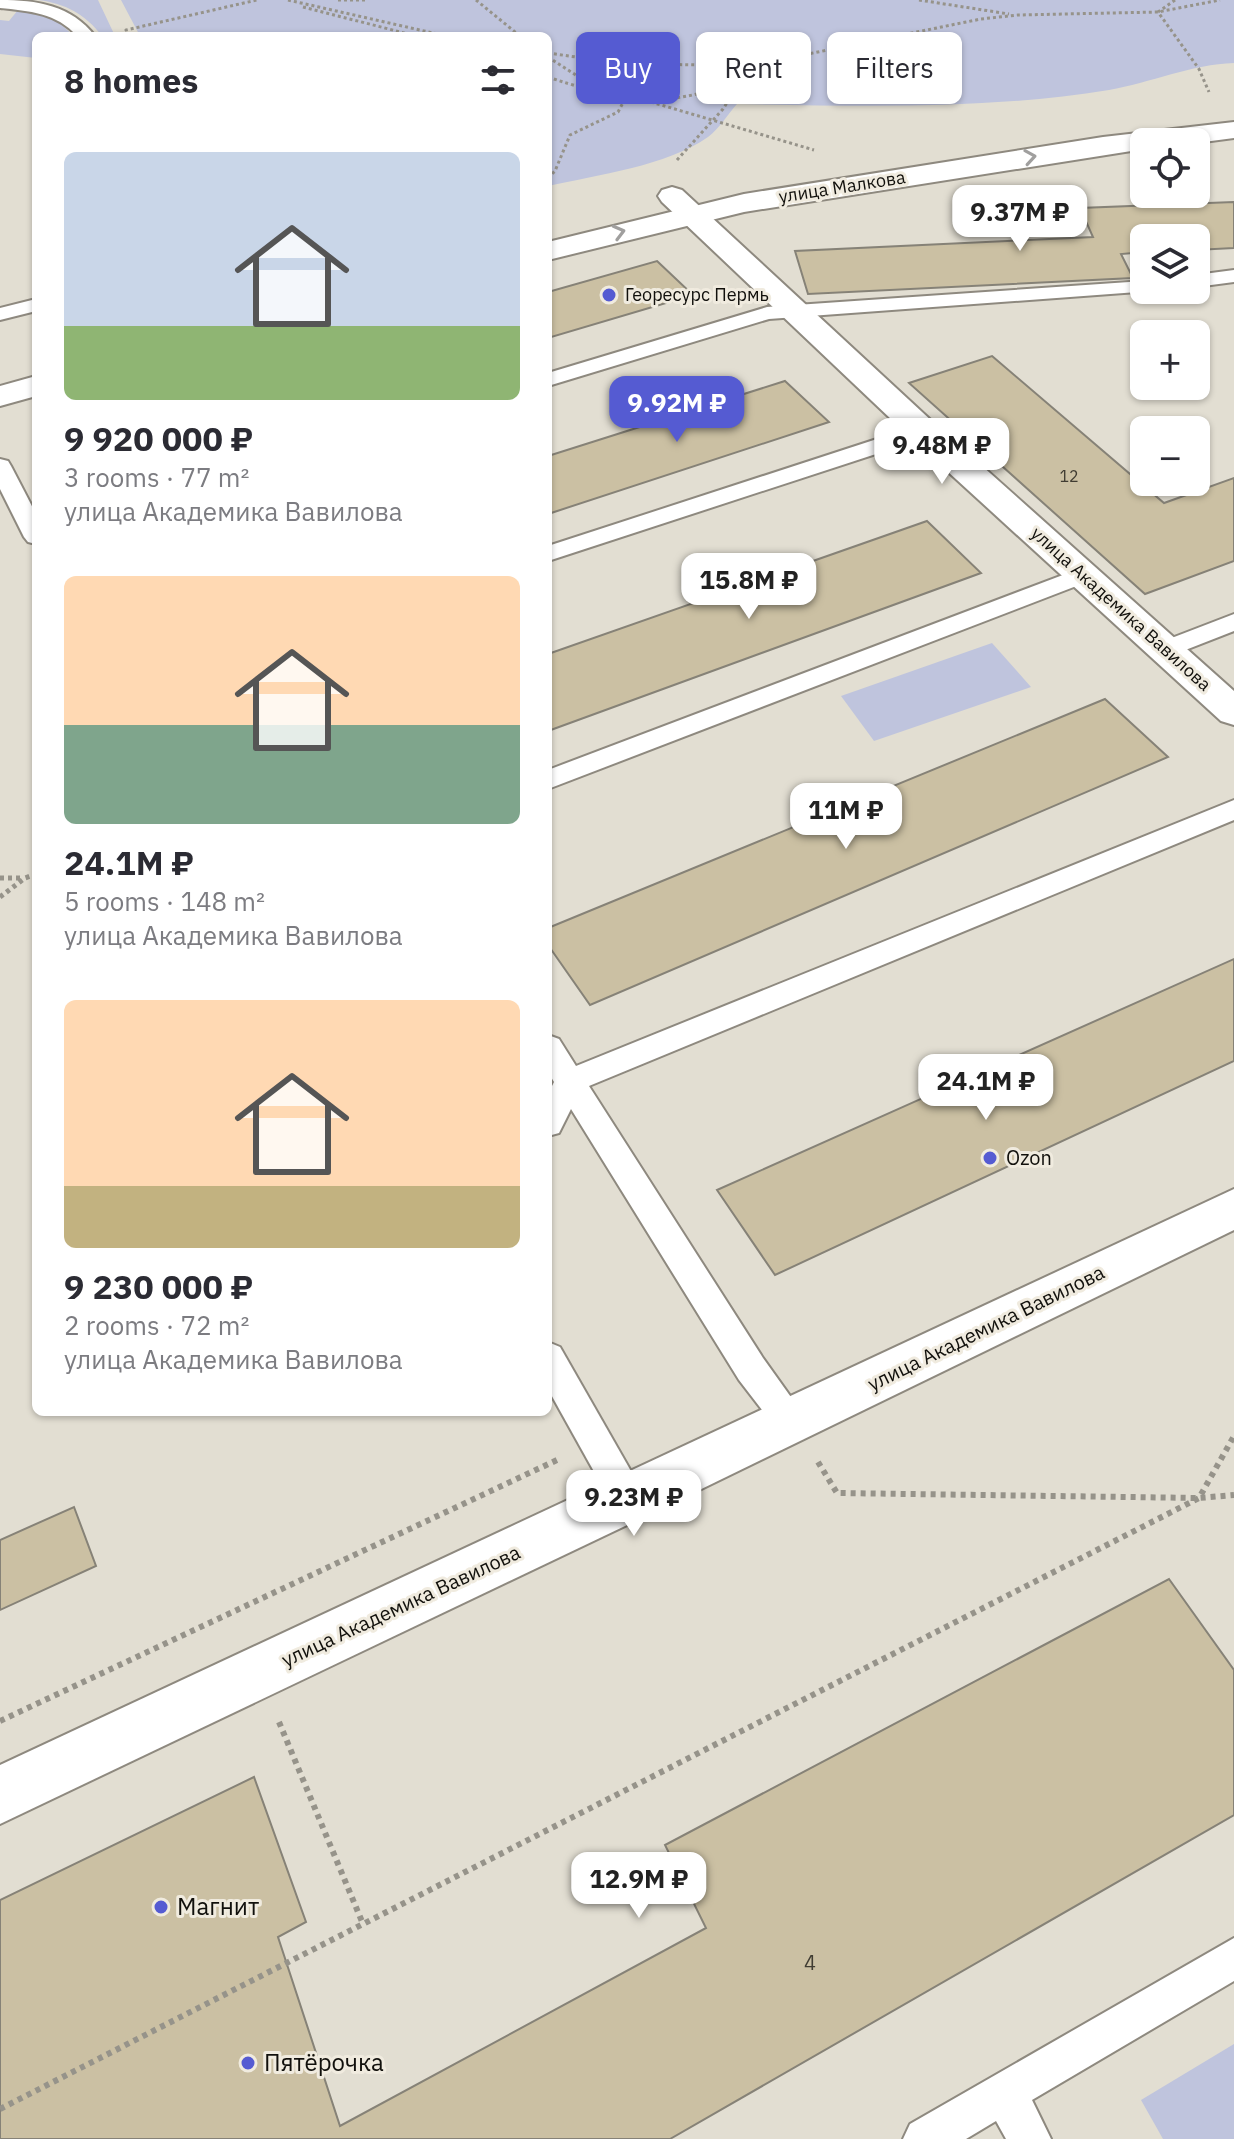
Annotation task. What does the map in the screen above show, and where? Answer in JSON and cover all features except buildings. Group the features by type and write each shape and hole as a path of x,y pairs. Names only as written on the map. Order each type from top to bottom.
{"street":[{"name":"улица Малкова","path":"552,250 681,205 909,154 1234,110"},
{"name":"улица Малкова","path":"552,227 681,205 1103,145 1234,130"},
{"name":"улица Академика Вавилова","path":"681,205 923,431 1234,712"},
{"path":"0,371 32,362"},
{"path":"0,396 32,387"},
{"name":"улица Академика Вавилова","path":"0,1795 628,1499 1234,1208"}],"lane":[{"path":"0,3 42,7 64,15 82,32"},
{"path":"1210,279 1234,276"},
{"path":"552,379 767,313 1130,288"},
{"path":"0,314 32,306"},
{"path":"552,553 923,431"},
{"path":"0,466 32,526"},
{"path":"552,778 1084,575"},
{"path":"1165,650 1234,622"},
{"path":"552,1116 570,1081 1234,809"},
{"path":"552,1053 751,1369 791,1421"},
{"path":"552,1364 628,1499"},
{"path":"925,2139 1234,1958"},
{"path":"1004,2092 1029,2139"}],"path":[{"path":"127,32 126,30 257,0"},
{"path":"286,0 322,13 400,32"},
{"path":"286,0 428,32"},
{"path":"338,0 365,0"},
{"path":"476,0 515,32"},
{"path":"919,0 1018,15"},
{"path":"1158,12 1175,0"},
{"path":"811,53 981,19 1018,15 1158,12 1220,0"},
{"path":"1158,12 1199,69 1209,92"},
{"path":"552,55 625,64 696,65"},
{"path":"552,58 576,75"},
{"path":"552,78 576,85"},
{"path":"552,174 570,135 618,112 622,104"},
{"path":"657,104 822,152"},
{"path":"676,161 724,104"},
{"path":"0,897 32,875"},
{"path":"0,878 25,878"},
{"path":"791,1421 837,1493 1199,1498 1234,1495"},
{"path":"0,2109 1199,1498 1234,1436"},
{"path":"0,1721 596,1442"},
{"path":"258,1674 363,1924"}],"shaded area":[{"path":"39,0 98,0 113,32 98,32 74,11"},
{"path":"121,0 1234,0 1234,63 1203,67 1109,90 1017,101 970,104 923,105 737,104 708,137 673,155 631,168 552,185 552,32 138,32"},
{"path":"18,10 55,19 70,32 32,32 32,58 0,54 0,20 9,21"},
{"path":"992,643 1031,687 874,741 841,696"},
{"path":"1234,2044 1234,2139 1163,2139 1141,2100"}],"place":[{"name":"Георесурс Пермь","path":"609,295"},
{"name":"Ozon","path":"990,1158"},
{"name":"Магнит","path":"161,1907"},
{"name":"Пятёрочка","path":"248,2063"}]}
